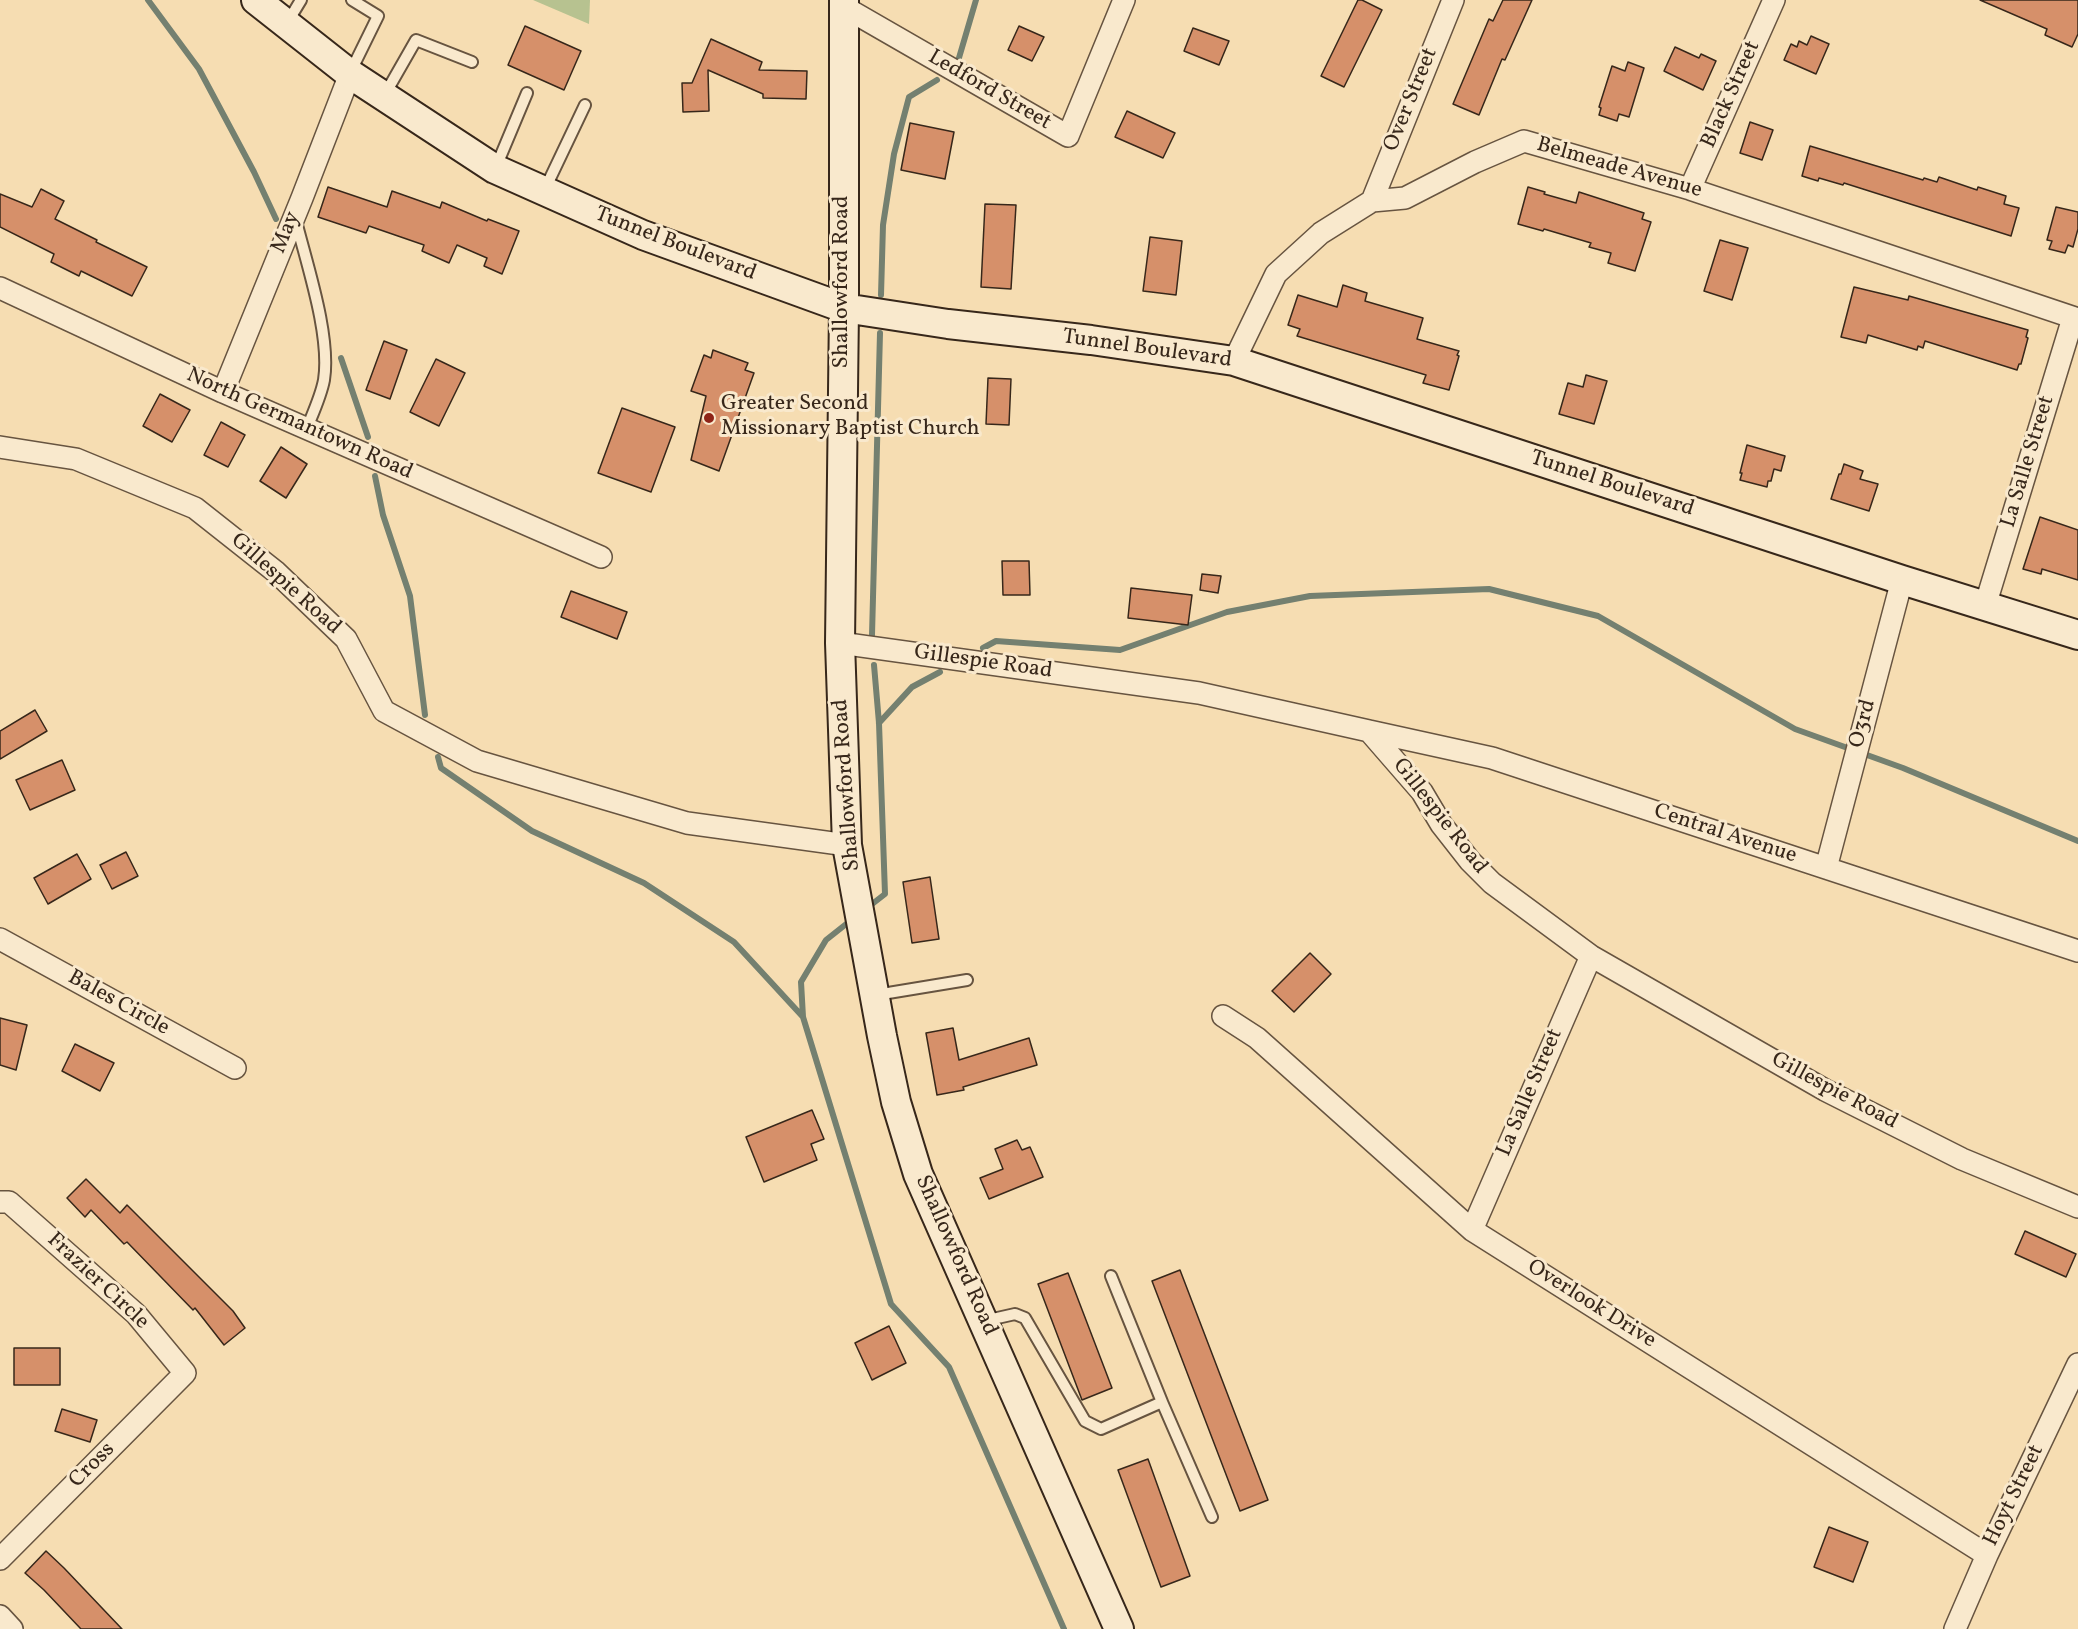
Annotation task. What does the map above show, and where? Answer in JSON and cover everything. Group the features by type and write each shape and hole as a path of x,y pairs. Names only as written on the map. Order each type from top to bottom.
{"main road":[{"name":"Tunnel Boulevard","path":"256,0 350,74 495,169 643,235 844,308 948,324 1091,340 1234,361 1902,580 2078,635"},
{"name":"Shallowford Road","path":"844,4 844,308 840,643 847,845 896,1102 918,1174 1119,1629"}],"street":[{"name":"Ledford Street","path":"844,4 1068,136 1124,0"},
{"name":"Over Street","path":"1371,201 1453,0"},
{"name":"Black Street","path":"1690,189 1774,0"},
{"name":"May","path":"223,392 350,74"},
{"name":"Belmeade Avenue","path":"1234,361 1276,274 1321,233 1371,201 1405,198 1475,162 1524,141 1690,189 2076,318"},
{"name":"North Germantown Road","path":"0,288 223,392 601,557"},
{"name":"La Salle Street","path":"1985,606 2076,318"},
{"name":"Gillespie Road","path":"0,447 76,459 195,508 276,572 346,639 384,711 477,761 687,823 847,845"},
{"name":"O3rd","path":"1826,868 1902,580"},
{"name":"Gillespie Road","path":"840,643 1199,693 1369,731 1422,792 1441,824 1470,861 1485,876 1590,956 1825,1090 1962,1159 2078,1207"},
{"name":"Central Avenue","path":"1369,731 1492,759 2078,951"},
{"name":"Bales Circle","path":"0,939 235,1068"},
{"name":"La Salle Street","path":"1472,1230 1590,956"},
{"name":"Overlook Drive","path":"1223,1016 1257,1038 1472,1230 1987,1555"},
{"name":"Frazier Circle","path":"0,1202 9,1202 136,1314 185,1373"},
{"name":"Hoyt Street","path":"1955,1629 1987,1555 2078,1364"},
{"name":"Cross","path":"0,1559 185,1373"},
{"path":"0,1616 12,1629"}],"lane":[{"path":"286,24 301,0"},
{"path":"350,74 378,16 352,0"},
{"path":"384,96 416,40 472,62"},
{"path":"495,169 527,93"},
{"path":"544,191 585,105"},
{"path":"295,215 321,326 325,357 324,381 307,428"},
{"path":"874,995 967,980"},
{"path":"1111,1276 1212,1517"},
{"path":"983,1321 1015,1314 1024,1318 1085,1421 1101,1429 1162,1402"}],"green space":[{"path":"533,0 590,0 589,24"}],"building":[{"path":"1358,0 1382,10 1344,87 1321,76"},
{"path":"1503,0 1532,0 1505,60 1502,59 1479,115 1453,104 1489,19 1493,21"},
{"path":"1980,0 2078,0 2078,34 2072,47 2045,35 2047,29"},
{"path":"525,26 581,51 564,90 508,65"},
{"path":"1019,26 1044,37 1032,61 1008,50"},
{"path":"1193,28 1229,41 1219,65 1184,51"},
{"path":"1811,36 1829,44 1816,74 1784,60 1791,44 1797,47 1799,41 1807,45"},
{"path":"711,39 762,62 759,70 807,71 806,99 763,98 763,94 708,70 709,111 683,112 682,83 692,83"},
{"path":"1675,47 1699,58 1701,54 1716,61 1703,90 1664,71"},
{"path":"1628,62 1644,68 1629,117 1619,114 1617,121 1599,115 1601,108 1599,107 1612,66 1625,71"},
{"path":"1127,111 1175,133 1163,158 1115,137"},
{"path":"1750,122 1773,130 1762,160 1740,153"},
{"path":"910,123 954,132 945,179 901,170"},
{"path":"1810,146 1923,180 1924,178 1937,182 1939,177 1977,190 1978,187 2006,196 2004,204 2019,208 2011,236 1844,183 1843,185 1819,178 1818,181 1802,176"},
{"path":"328,187 387,207 392,191 440,208 442,202 487,221 488,219 519,231 502,274 484,266 487,258 457,245 449,263 422,251 424,245 369,226 366,233 318,217"},
{"path":"1528,187 1576,203 1579,192 1644,213 1642,219 1651,222 1635,271 1608,263 1611,253 1589,247 1591,243 1518,224"},
{"path":"41,189 64,201 55,219 147,267 132,296 81,271 79,276 51,262 54,254 0,227 0,194 32,207"},
{"path":"985,204 1016,205 1011,289 981,287"},
{"path":"2056,207 2078,212 2078,229 2073,247 2068,245 2065,253 2049,249 2052,241 2047,240"},
{"path":"1150,237 1182,241 1176,295 1143,291"},
{"path":"1720,240 1748,248 1732,300 1704,291"},
{"path":"1343,285 1367,293 1365,301 1423,318 1417,339 1459,351 1449,390 1423,383 1426,375 1297,336 1300,329 1288,325 1298,295 1337,307"},
{"path":"1854,287 1908,300 1909,296 2028,330 2021,364 2017,370 1925,341 1923,348 1918,346 1917,350 1868,335 1866,343 1841,337"},
{"path":"384,341 407,350 390,399 366,390"},
{"path":"713,350 748,363 745,370 754,373 719,471 691,460 706,396 691,391 704,355 711,358"},
{"path":"436,359 465,373 439,426 410,412"},
{"path":"1586,375 1607,381 1594,424 1559,414 1568,383 1583,387"},
{"path":"988,378 1011,379 1009,425 986,424"},
{"path":"160,394 190,410 172,442 143,426"},
{"path":"622,408 675,427 651,492 598,473"},
{"path":"221,422 245,435 228,467 204,455"},
{"path":"1747,445 1785,456 1781,471 1774,469 1767,487 1740,480"},
{"path":"281,447 307,464 286,498 260,481"},
{"path":"1844,464 1863,471 1860,479 1878,484 1869,511 1831,499"},
{"path":"2040,517 2078,530 2078,580 2042,569 2041,574 2023,569"},
{"path":"1002,561 1029,561 1030,595 1003,595"},
{"path":"1202,574 1221,576 1218,593 1200,590"},
{"path":"1131,588 1192,595 1188,625 1128,618"},
{"path":"571,591 627,612 617,639 561,617"},
{"path":"35,710 47,731 0,759 0,731"},
{"path":"62,760 75,790 30,810 16,780"},
{"path":"126,852 138,876 112,889 100,865"},
{"path":"77,854 91,879 48,904 34,878"},
{"path":"930,877 939,939 912,943 903,882"},
{"path":"1310,953 1331,974 1294,1012 1272,991"},
{"path":"0,1018 27,1025 16,1070 0,1065"},
{"path":"953,1028 959,1060 1029,1038 1037,1065 963,1087 964,1090 937,1095 926,1033"},
{"path":"75,1044 114,1063 100,1091 62,1071"},
{"path":"812,1110 824,1139 811,1144 817,1160 764,1182 746,1137"},
{"path":"1017,1140 1022,1150 1030,1147 1043,1177 989,1199 980,1178 1003,1169 995,1149"},
{"path":"86,1179 120,1213 127,1205 233,1311 245,1328 224,1345 195,1308 193,1310 127,1242 124,1244 91,1210 85,1217 67,1198"},
{"path":"2025,1231 2076,1254 2066,1277 2015,1254"},
{"path":"1180,1270 1268,1500 1240,1511 1152,1281"},
{"path":"1068,1273 1112,1388 1082,1400 1038,1284"},
{"path":"889,1326 906,1363 872,1380 855,1343"},
{"path":"14,1348 60,1348 60,1385 14,1385"},
{"path":"62,1409 97,1420 90,1442 55,1431"},
{"path":"1148,1459 1190,1576 1161,1587 1118,1470"},
{"path":"1829,1527 1868,1542 1853,1582 1814,1567"},
{"path":"46,1551 122,1629 81,1629 25,1573"}],"waterway":[{"path":"148,0 199,69 254,172 276,219"},
{"path":"956,68 976,0"},
{"path":"881,295 883,225 894,154 909,97 937,80"},
{"path":"872,635 880,333"},
{"path":"341,358 368,437"},
{"path":"375,476 383,515 410,596 425,715"},
{"path":"983,648 996,641 1120,650 1227,612 1310,596 1489,589 1598,616 1795,729 1903,768 2078,841"},
{"path":"867,908 885,894 879,723 874,665"},
{"path":"879,723 912,687 940,672"},
{"path":"438,757 441,768 532,831 644,883 734,942 803,1017"},
{"path":"850,921 826,940 801,982 803,1017 891,1304 949,1367 1064,1629"}],"place":[{"name":"Greater Second Missionary Baptist Church","path":"709,418"}]}
